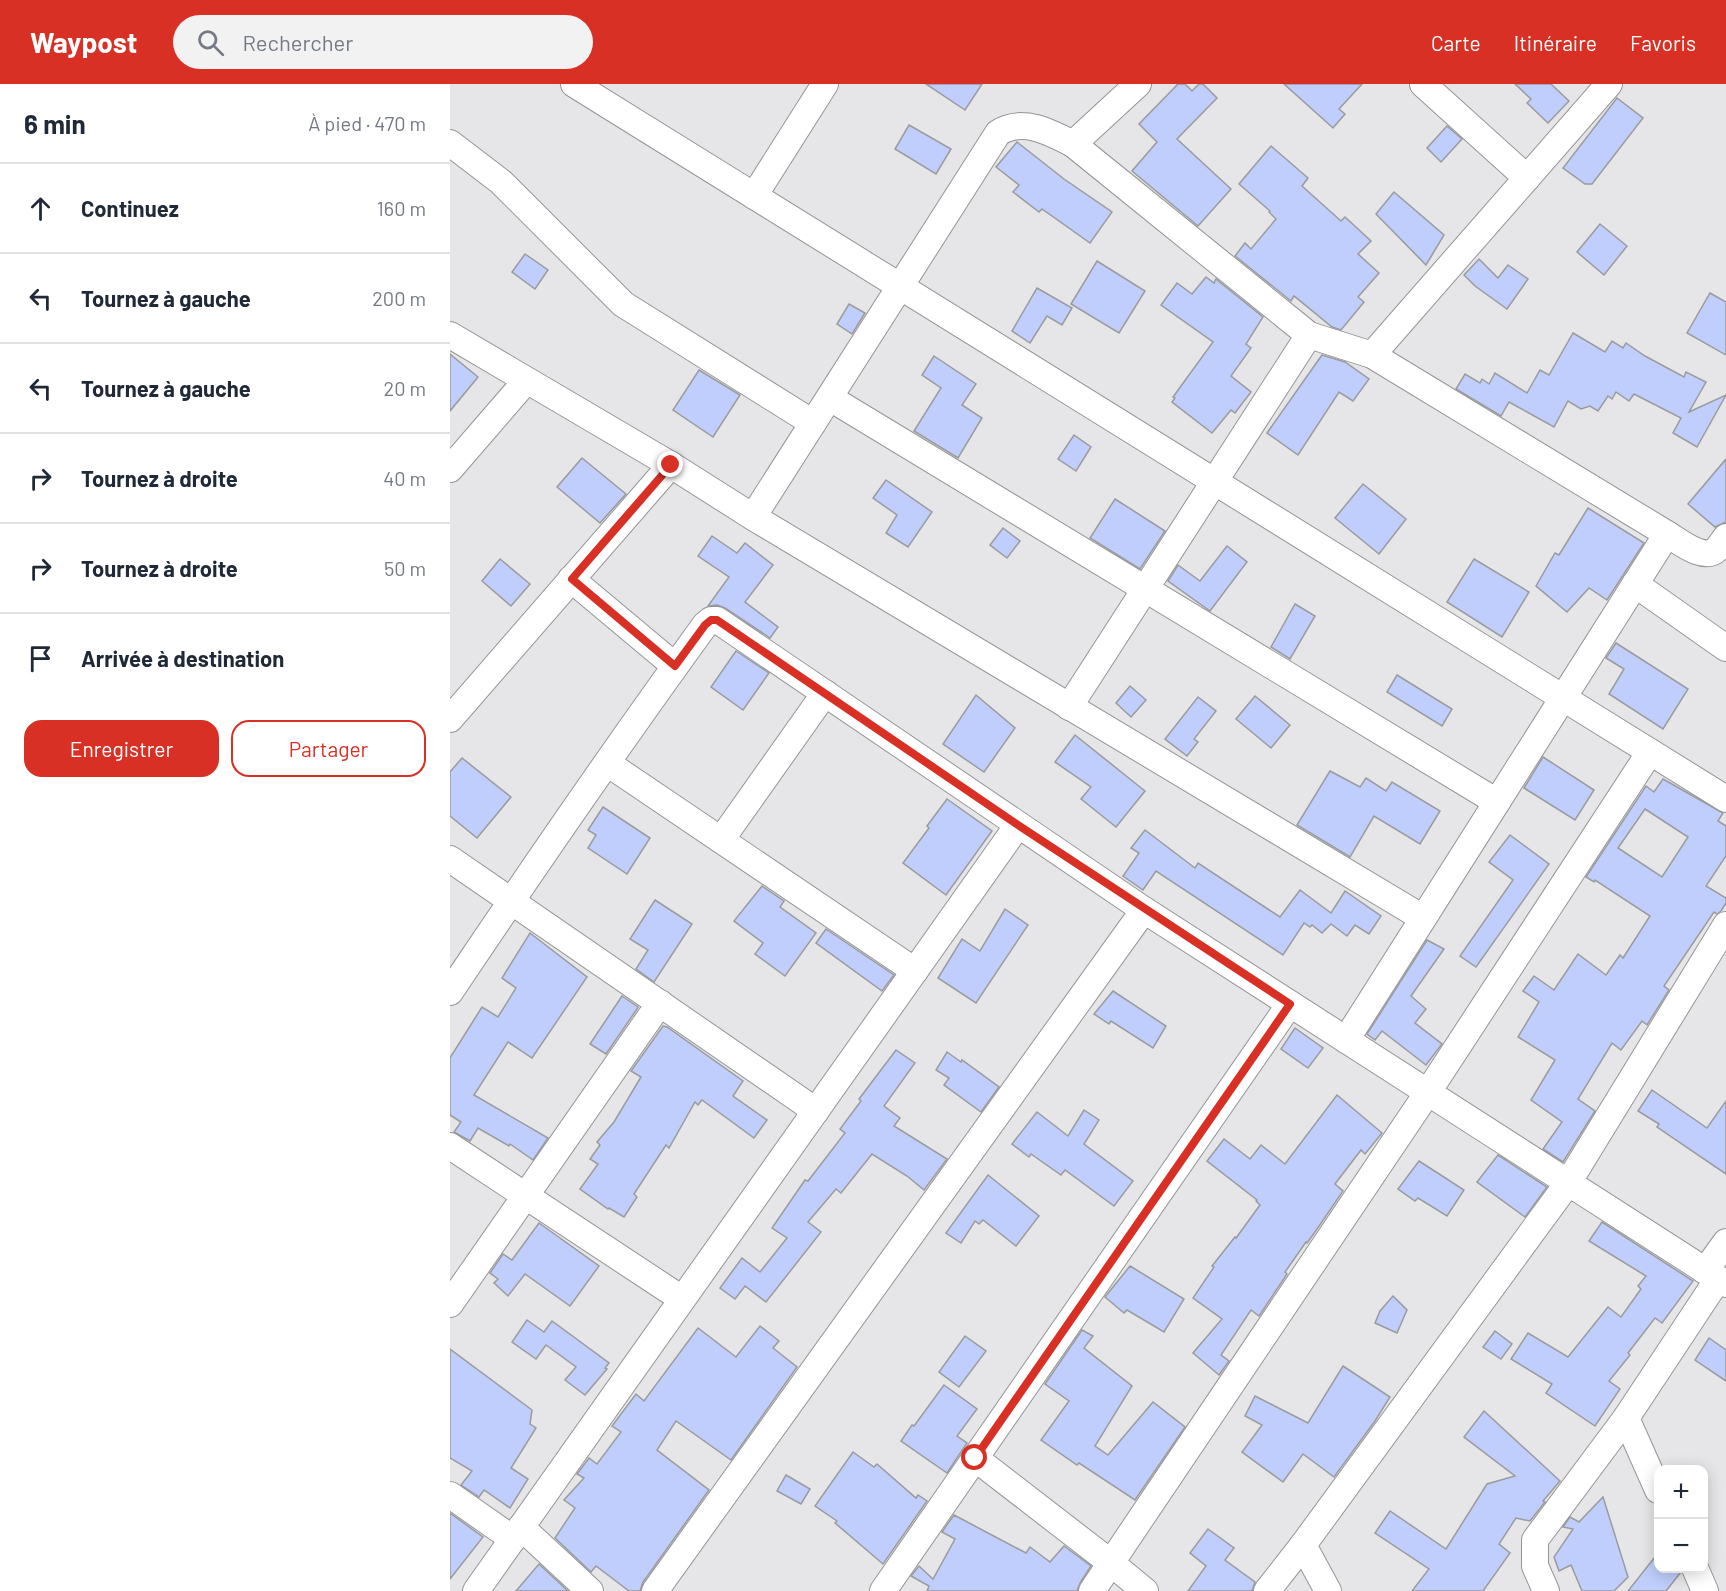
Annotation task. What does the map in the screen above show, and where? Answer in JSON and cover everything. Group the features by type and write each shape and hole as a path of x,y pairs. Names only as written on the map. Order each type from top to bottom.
{"street":[{"path":"574,84 1726,799"},
{"path":"754,196 825,84"},
{"path":"1073,144 1138,84"},
{"path":"1423,84 1527,178"},
{"path":"1372,355 1609,84"},
{"path":"753,517 998,133 1007,127 1016,125 1035,127 1073,144 1309,334 1372,355 1700,553 1709,554 1717,550 1726,537"},
{"path":"450,143 501,182 623,304 813,423"},
{"path":"1069,707 1309,334"},
{"path":"450,335 671,465 753,517 1423,918"},
{"path":"450,469 526,381"},
{"path":"830,398 1497,802"},
{"path":"450,719 671,465"},
{"path":"1346,1040 1667,534"},
{"path":"572,579 675,666"},
{"path":"1635,584 1726,648"},
{"path":"450,992 511,900 675,666 705,625 711,620 717,620 1144,910 1716,1278"},
{"path":"721,840 825,693"},
{"path":"1092,1591 1428,1092 1650,752"},
{"path":"607,763 915,971"},
{"path":"476,1591 1018,825"},
{"path":"450,859 816,1111"},
{"path":"655,1591 1144,910"},
{"path":"1267,1591 1568,1183 1726,925"},
{"path":"450,1304 660,1003"},
{"path":"891,1588 975,1458 1290,1004"},
{"path":"450,1146 682,1299"},
{"path":"1546,1591 1535,1566 1535,1540 1626,1418 1716,1278 1726,1242"},
{"path":"1626,1418 1654,1479"},
{"path":"975,1458 1145,1591"},
{"path":"450,1495 517,1533 590,1591"},
{"path":"1303,1545 1328,1591"},
{"path":"1697,1573 1705,1591"}],"building":[{"path":"926,84 982,84 965,110"},
{"path":"1178,84 1185,84 1192,91 1199,84 1203,84 1217,98 1177,139 1231,189 1198,226 1132,171 1157,142 1139,124"},
{"path":"1284,84 1362,84 1339,109 1345,114 1333,128"},
{"path":"1515,84 1551,84 1569,101 1548,123 1527,103 1531,99"},
{"path":"1617,98 1643,118 1592,184 1585,184 1563,168"},
{"path":"909,125 951,149 936,174 895,149"},
{"path":"1447,126 1462,139 1441,162 1427,148"},
{"path":"1017,142 1064,179 1112,212 1090,243 1042,209 1039,212 1013,192 1019,185 996,167"},
{"path":"1271,146 1308,178 1302,186 1341,221 1345,217 1371,241 1358,254 1379,273 1358,297 1364,302 1341,330 1332,327 1294,296 1291,301 1235,256 1245,243 1251,249 1276,219 1239,184"},
{"path":"1394,192 1444,235 1426,265 1376,214"},
{"path":"1600,224 1627,246 1604,275 1577,252"},
{"path":"525,254 548,270 535,289 512,272"},
{"path":"1479,259 1498,278 1508,265 1528,279 1507,309 1475,286 1464,275"},
{"path":"1097,261 1145,291 1119,333 1071,304"},
{"path":"1206,277 1214,283 1216,279 1263,317 1246,344 1251,348 1231,376 1251,392 1235,413 1231,410 1212,433 1172,402 1175,398 1173,397 1213,342 1161,305 1177,283 1192,294"},
{"path":"1037,288 1072,308 1062,325 1047,316 1030,343 1012,331"},
{"path":"1710,293 1726,302 1726,355 1687,333"},
{"path":"849,304 865,313 852,334 837,324"},
{"path":"1573,333 1605,352 1612,341 1623,348 1626,343 1684,377 1686,372 1706,382 1689,412 1726,395 1697,447 1673,433 1681,418 1634,394 1629,401 1616,392 1612,399 1608,396 1598,411 1590,406 1581,409 1568,401 1554,427 1509,402 1501,416 1456,389 1465,374 1480,383 1482,379 1489,384 1495,373 1527,393 1540,370 1549,375"},
{"path":"450,354 478,377 450,411"},
{"path":"1322,355 1345,362 1369,379 1353,401 1339,392 1298,455 1267,433"},
{"path":"934,356 976,384 962,405 982,418 958,458 914,431 941,388 922,375"},
{"path":"699,370 740,395 713,437 673,410"},
{"path":"1074,435 1091,447 1076,471 1058,459"},
{"path":"582,458 626,494 600,523 557,487"},
{"path":"1726,459 1726,522 1715,527 1688,504"},
{"path":"886,480 932,512 908,547 886,533 897,515 873,498"},
{"path":"1363,484 1406,519 1379,554 1335,518"},
{"path":"1115,499 1165,531 1140,569 1090,538"},
{"path":"1588,508 1644,543 1607,600 1589,588 1567,612 1536,586 1555,553 1559,555"},
{"path":"1003,528 1020,541 1007,558 990,545"},
{"path":"712,536 737,553 745,543 773,565 745,602 778,627 770,638 725,608 717,605 708,606 729,577 698,556"},
{"path":"1227,546 1247,562 1210,611 1168,581 1178,565 1200,581"},
{"path":"500,559 530,584 511,606 482,581"},
{"path":"1474,559 1529,592 1502,637 1447,602"},
{"path":"1295,604 1315,616 1290,659 1271,647"},
{"path":"1616,643 1688,689 1663,729 1609,694 1624,669 1606,658"},
{"path":"736,651 769,673 743,710 711,687"},
{"path":"1397,675 1452,709 1442,726 1387,692"},
{"path":"1130,686 1146,700 1131,717 1116,703"},
{"path":"976,695 1015,728 984,772 943,744"},
{"path":"1255,696 1290,725 1271,748 1236,719"},
{"path":"1198,697 1216,711 1194,739 1198,742 1187,756 1165,739"},
{"path":"1075,735 1145,791 1116,827 1081,799 1091,787 1055,762"},
{"path":"1543,757 1594,790 1575,820 1524,788"},
{"path":"462,758 511,797 477,838 450,816 450,772"},
{"path":"1330,771 1360,787 1366,778 1386,791 1392,782 1440,811 1420,844 1374,816 1350,857 1297,825"},
{"path":"1663,779 1723,813 1718,821 1726,826 1726,856 1706,886 1726,898 1726,903 1717,914 1714,912 1664,986 1669,990 1647,1025 1642,1021 1621,1050 1612,1043 1578,1099 1595,1111 1563,1162 1543,1149 1562,1122 1531,1100 1555,1060 1518,1037 1539,1002 1523,991 1534,976 1554,990 1578,954 1606,975 1620,955 1623,958 1650,916 1595,880 1594,882 1586,877 1646,786 1654,792","holes":["1645,809 1688,837 1662,877 1618,848"]},
{"path":"947,799 992,831 946,895 903,863"},
{"path":"603,807 650,838 627,874 588,848 596,835 588,830"},
{"path":"1145,830 1195,868 1198,863 1280,917 1300,890 1331,913 1345,891 1381,916 1369,934 1355,925 1347,936 1331,924 1322,933 1312,925 1310,927 1304,923 1283,955 1156,871 1143,890 1123,876 1139,853 1131,848"},
{"path":"1510,835 1549,864 1476,967 1460,956 1513,880 1489,862"},
{"path":"762,886 784,901 780,907 816,933 785,976 755,954 763,943 734,921"},
{"path":"655,900 692,924 654,982 636,969 648,950 630,939"},
{"path":"1005,909 1028,925 976,1003 938,978 962,939 980,951"},
{"path":"826,929 894,975 882,991 816,943"},
{"path":"530,933 587,977 532,1058 508,1042 474,1095 548,1138 533,1160 510,1144 509,1146 478,1128 470,1141 454,1132 461,1122 450,1115 450,1058 482,1007 498,1017 516,988 502,978"},
{"path":"1427,940 1444,949 1411,996 1426,1009 1415,1023 1442,1044 1426,1065 1382,1031 1375,1040 1367,1034"},
{"path":"1113,991 1166,1026 1153,1048 1111,1021 1109,1024 1094,1014"},
{"path":"622,996 638,1007 606,1054 590,1044"},
{"path":"663,1026 743,1081 733,1096 767,1120 754,1138 702,1100 698,1105 695,1102 669,1148 666,1145 634,1194 637,1197 624,1217 608,1209 580,1189 598,1164 590,1159 600,1145 597,1142 614,1122 641,1077 631,1071"},
{"path":"1295,1028 1323,1048 1308,1068 1281,1049"},
{"path":"896,1050 915,1063 884,1106 900,1118 894,1126 947,1159 924,1190 907,1176 872,1154 841,1193 836,1189 808,1222 821,1232 766,1302 745,1286 735,1299 720,1288 742,1258 760,1272 787,1238 772,1228 805,1180 808,1181 845,1133 840,1129 861,1101 859,1099"},
{"path":"947,1052 999,1087 981,1112 944,1085 949,1078 936,1070"},
{"path":"1652,1090 1707,1128 1726,1101 1726,1174 1657,1127 1659,1124 1638,1111"},
{"path":"1337,1095 1382,1133 1365,1154 1361,1150 1335,1184 1343,1191 1285,1272 1287,1274 1259,1316 1251,1310 1221,1355 1229,1361 1219,1375 1193,1353 1222,1319 1193,1298 1214,1267 1212,1266 1260,1205 1257,1200 1207,1161 1224,1139 1250,1159 1261,1145 1285,1164"},
{"path":"1084,1110 1099,1120 1084,1144 1133,1181 1114,1206 1065,1170 1061,1175 1031,1154 1029,1157 1012,1144 1037,1112 1068,1136"},
{"path":"1498,1155 1547,1187 1525,1217 1477,1182"},
{"path":"1419,1161 1464,1190 1447,1216 1418,1198 1415,1201 1398,1189"},
{"path":"988,1175 1039,1216 1016,1246 983,1220 979,1224 975,1221 961,1243 946,1233"},
{"path":"1602,1222 1693,1281 1662,1323 1655,1318 1609,1381 1620,1389 1595,1426 1546,1393 1552,1384 1511,1359 1528,1333 1568,1357 1608,1307 1621,1317 1641,1289 1638,1286 1646,1276 1589,1241"},
{"path":"539,1223 599,1266 570,1306 525,1274 508,1296 494,1283 498,1279 490,1273 503,1254 512,1260"},
{"path":"1130,1266 1184,1299 1164,1332 1127,1310 1124,1313 1105,1297"},
{"path":"1393,1296 1407,1310 1397,1333 1375,1323 1380,1311"},
{"path":"527,1320 544,1332 552,1321 609,1363 605,1368 607,1369 585,1395 565,1380 576,1367 546,1345 536,1359 512,1342"},
{"path":"760,1326 779,1341 773,1348 797,1367 731,1460 676,1421 657,1450 709,1490 643,1582 640,1591 629,1591 596,1566 591,1572 555,1538 575,1508 564,1500 584,1478 577,1474 589,1458 597,1464 621,1432 612,1426 636,1394 644,1401 698,1328 736,1357"},
{"path":"1082,1330 1093,1336 1084,1348 1132,1386 1095,1446 1108,1455 1153,1402 1185,1427 1135,1500 1041,1440 1069,1401 1045,1384"},
{"path":"1495,1331 1512,1344 1501,1359 1483,1347"},
{"path":"965,1336 986,1351 959,1387 939,1372"},
{"path":"1709,1338 1726,1350 1726,1381 1695,1360"},
{"path":"450,1349 532,1410 530,1424 536,1428 511,1468 528,1479 510,1508 484,1490 479,1497 461,1485 472,1471 450,1458"},
{"path":"1343,1366 1390,1397 1334,1477 1303,1454 1283,1482 1242,1452 1262,1425 1245,1416 1255,1396 1308,1423"},
{"path":"944,1385 977,1409 957,1436 967,1443 947,1473 901,1441"},
{"path":"1484,1411 1560,1481 1530,1521 1516,1518 1499,1544 1510,1553 1483,1591 1412,1591 1429,1569 1375,1533 1390,1511 1446,1549 1487,1484 1515,1476 1464,1437"},
{"path":"853,1452 874,1467 877,1464 916,1498 918,1495 927,1501 883,1564 835,1523 837,1521 815,1506"},
{"path":"786,1475 810,1489 801,1504 777,1491"},
{"path":"1603,1497 1628,1577 1614,1591 1582,1591 1571,1565 1559,1571 1554,1557 1573,1529 1563,1527 1570,1517 1579,1522"},
{"path":"450,1513 483,1537 450,1579"},
{"path":"954,1515 1026,1553 1030,1547 1050,1562 1064,1546 1091,1566 1077,1591 927,1591 929,1586 911,1576 919,1566 933,1579 955,1539 942,1532"},
{"path":"1208,1529 1234,1548 1225,1560 1255,1582 1252,1591 1188,1591 1206,1566 1190,1553"},
{"path":"1654,1558 1654,1573 1680,1573 1666,1591 1628,1591"},
{"path":"539,1564 568,1591 516,1591"}],"route":[{"path":"671,465 572,579 675,666 705,625 711,620 717,620 1144,910 1290,1004 975,1458"}]}
